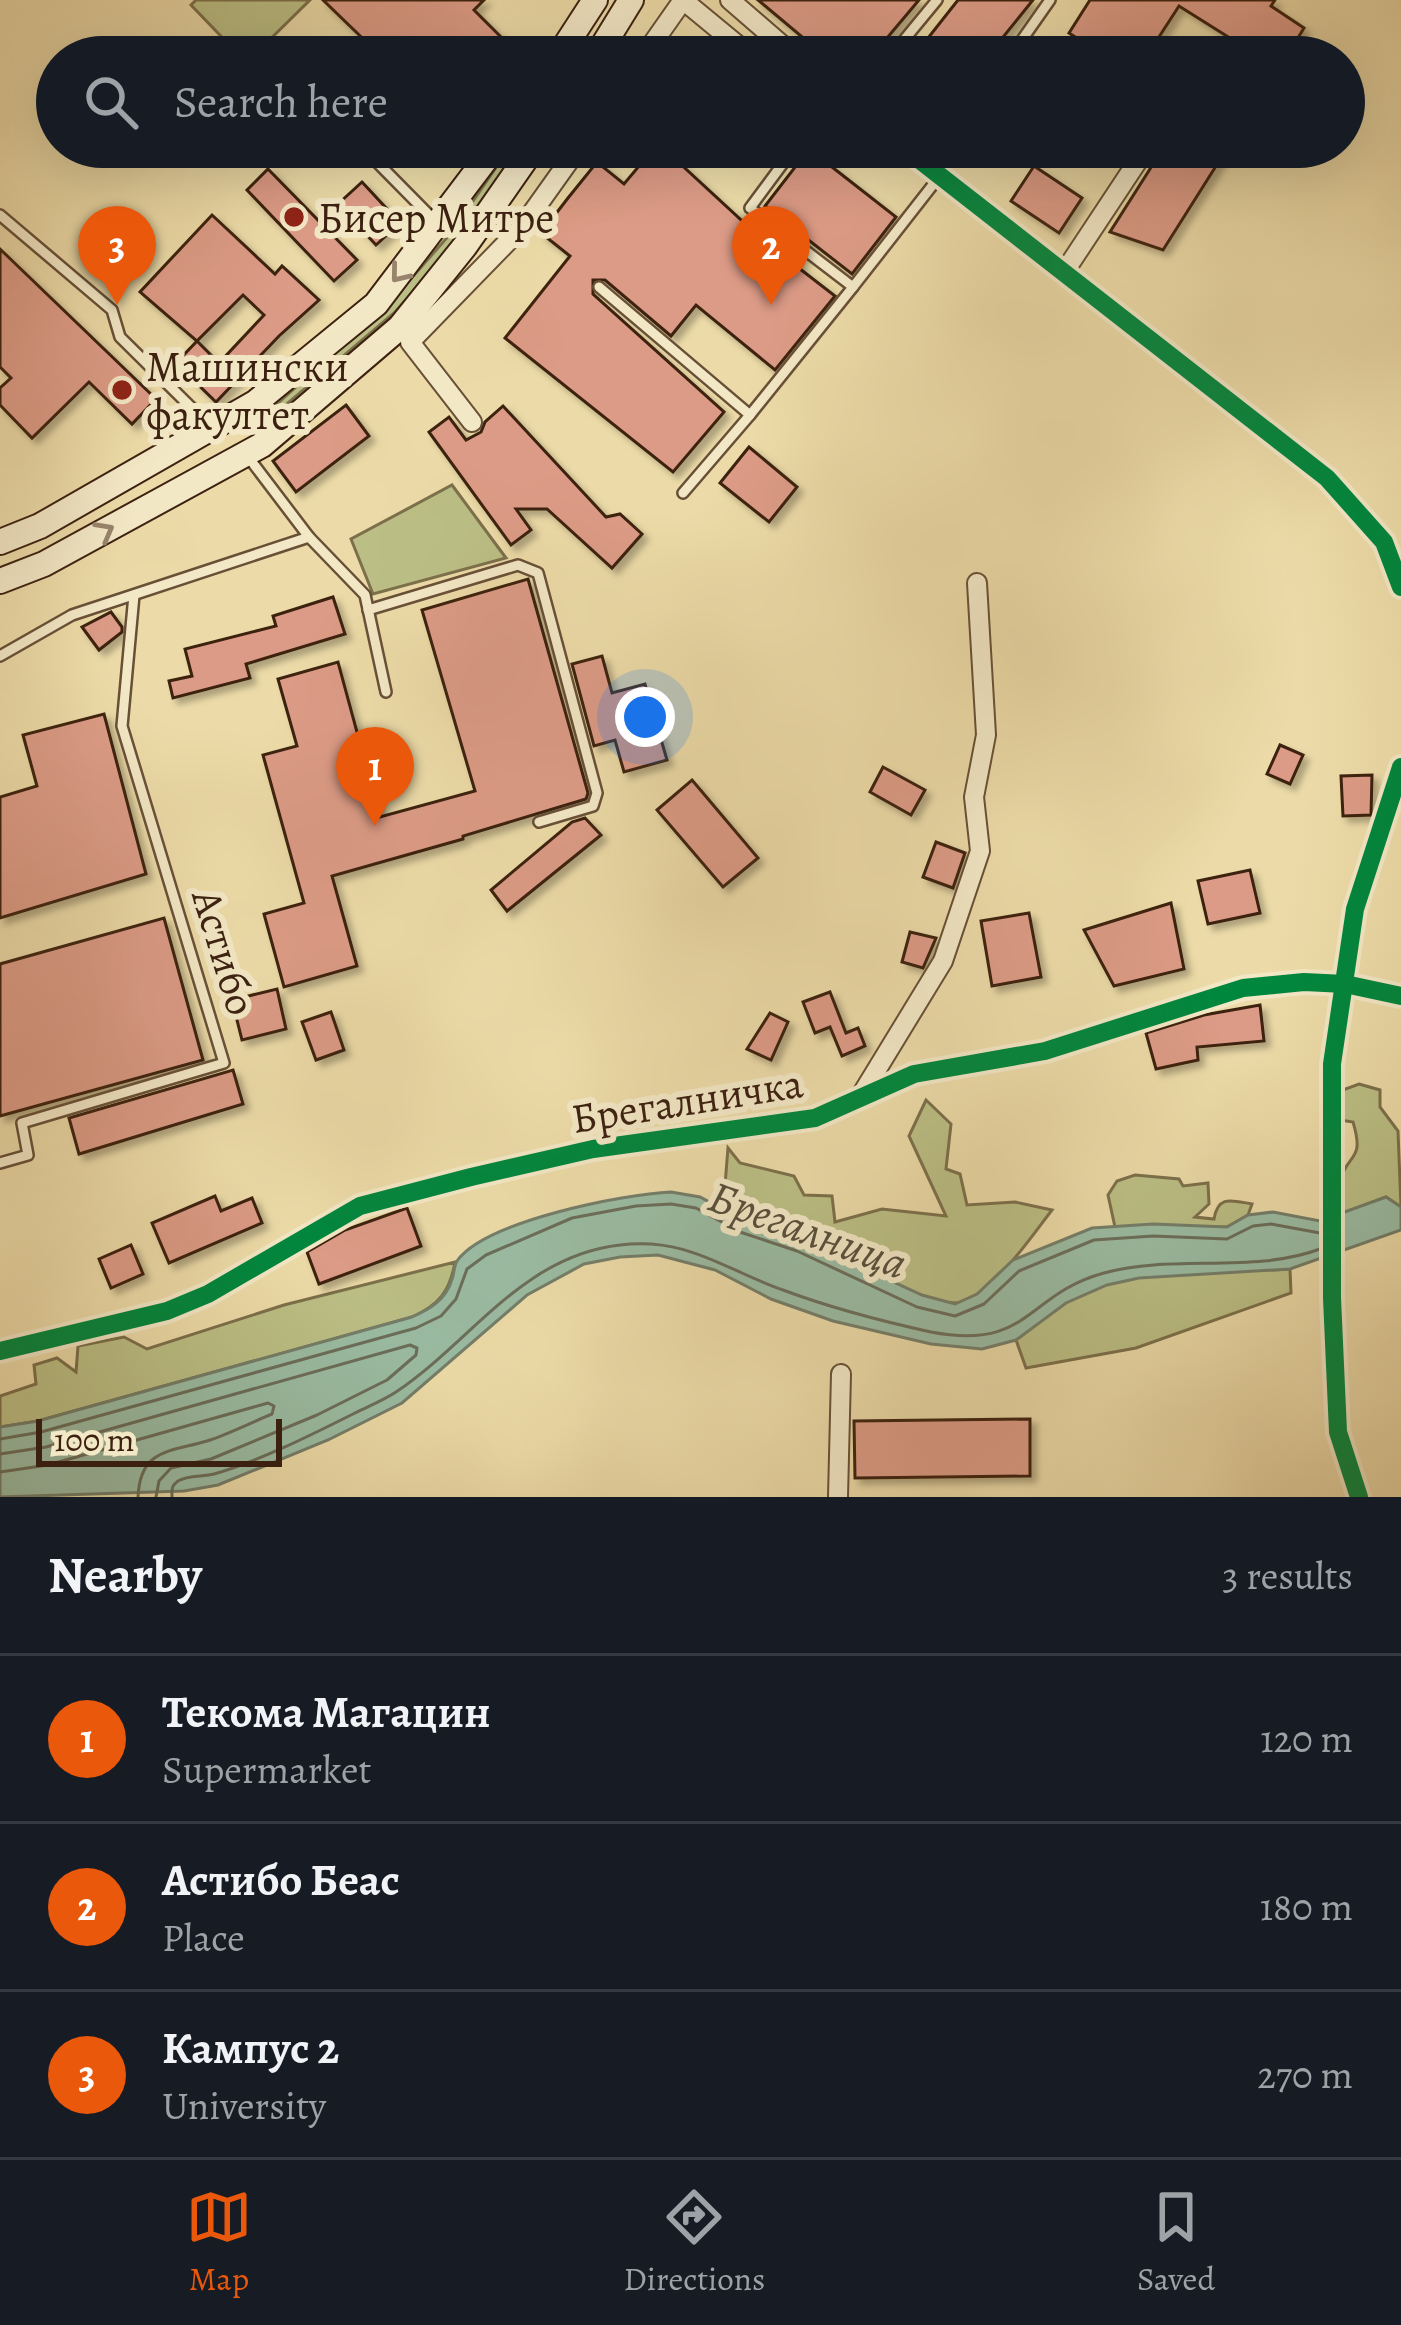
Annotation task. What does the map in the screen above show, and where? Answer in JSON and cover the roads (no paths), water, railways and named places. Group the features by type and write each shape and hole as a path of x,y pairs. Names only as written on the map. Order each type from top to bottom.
{"main road":[{"path":"572,36 596,0"},
{"path":"609,36 631,0"},
{"path":"0,542 40,526 255,404 376,304 480,168"},
{"path":"0,581 44,564 272,437 400,327 519,168"},
{"path":"219,424 246,454"}],"street":[{"path":"658,36 683,0 727,36"},
{"path":"730,0 772,36"},
{"path":"472,422 410,342 522,227 564,168"},
{"path":"929,168 1327,478 1384,542 1401,587"},
{"path":"1063,274 1133,168"},
{"path":"858,1101 943,961 980,850 974,797 986,735 977,583"},
{"path":"1359,1497 1338,1432 1332,1298 1332,1064 1354,909 1401,767"},
{"name":"Брегалничка","path":"0,1351 167,1310 208,1294 360,1206 380,1200 593,1149 787,1124 827,1114 914,1074 1045,1052 1243,988 1304,982 1345,984 1401,996"},
{"path":"838,1497 841,1374"}],"lane":[{"path":"907,36 937,0"},
{"path":"1025,36 1050,0"},
{"path":"383,168 439,224"},
{"path":"780,168 750,208 853,287"},
{"path":"683,493 853,287 936,168"},
{"path":"0,215 112,310 120,337 219,424"},
{"path":"599,287 750,415"},
{"path":"246,454 309,537 365,596 386,692"},
{"path":"0,656 72,615 309,537"},
{"path":"368,610 518,566 538,573 597,793 592,806 539,822"},
{"name":"Астибо","path":"0,1163 28,1155 22,1123 224,1064 122,726 134,595"}],"water":[{"path":"671,1192 700,1197 745,1221 802,1240 922,1295 955,1304 977,1294 1013,1260 1092,1228 1227,1227 1248,1215 1273,1212 1320,1221 1386,1197 1401,1207 1401,1230 1290,1269 1139,1278 1107,1285 1066,1303 1016,1340 982,1349 931,1344 833,1321 771,1299 715,1270 658,1255 620,1257 584,1264 527,1295 402,1403 328,1440 218,1485 184,1491 0,1497 0,1427 38,1421 412,1317 441,1298 457,1261 496,1234 590,1204"}],"place":[{"name":"Бисер Митре","path":"294,217"},
{"name":"Кампус 2","path":"117,305"},
{"name":"Астибо Беас","path":"771,305"},
{"name":"Машински факултет","path":"122,390"},
{"name":"Текома Магацин","path":"375,826"}],"water label":[{"name":"Брегалница","path":"808,1229"}]}
